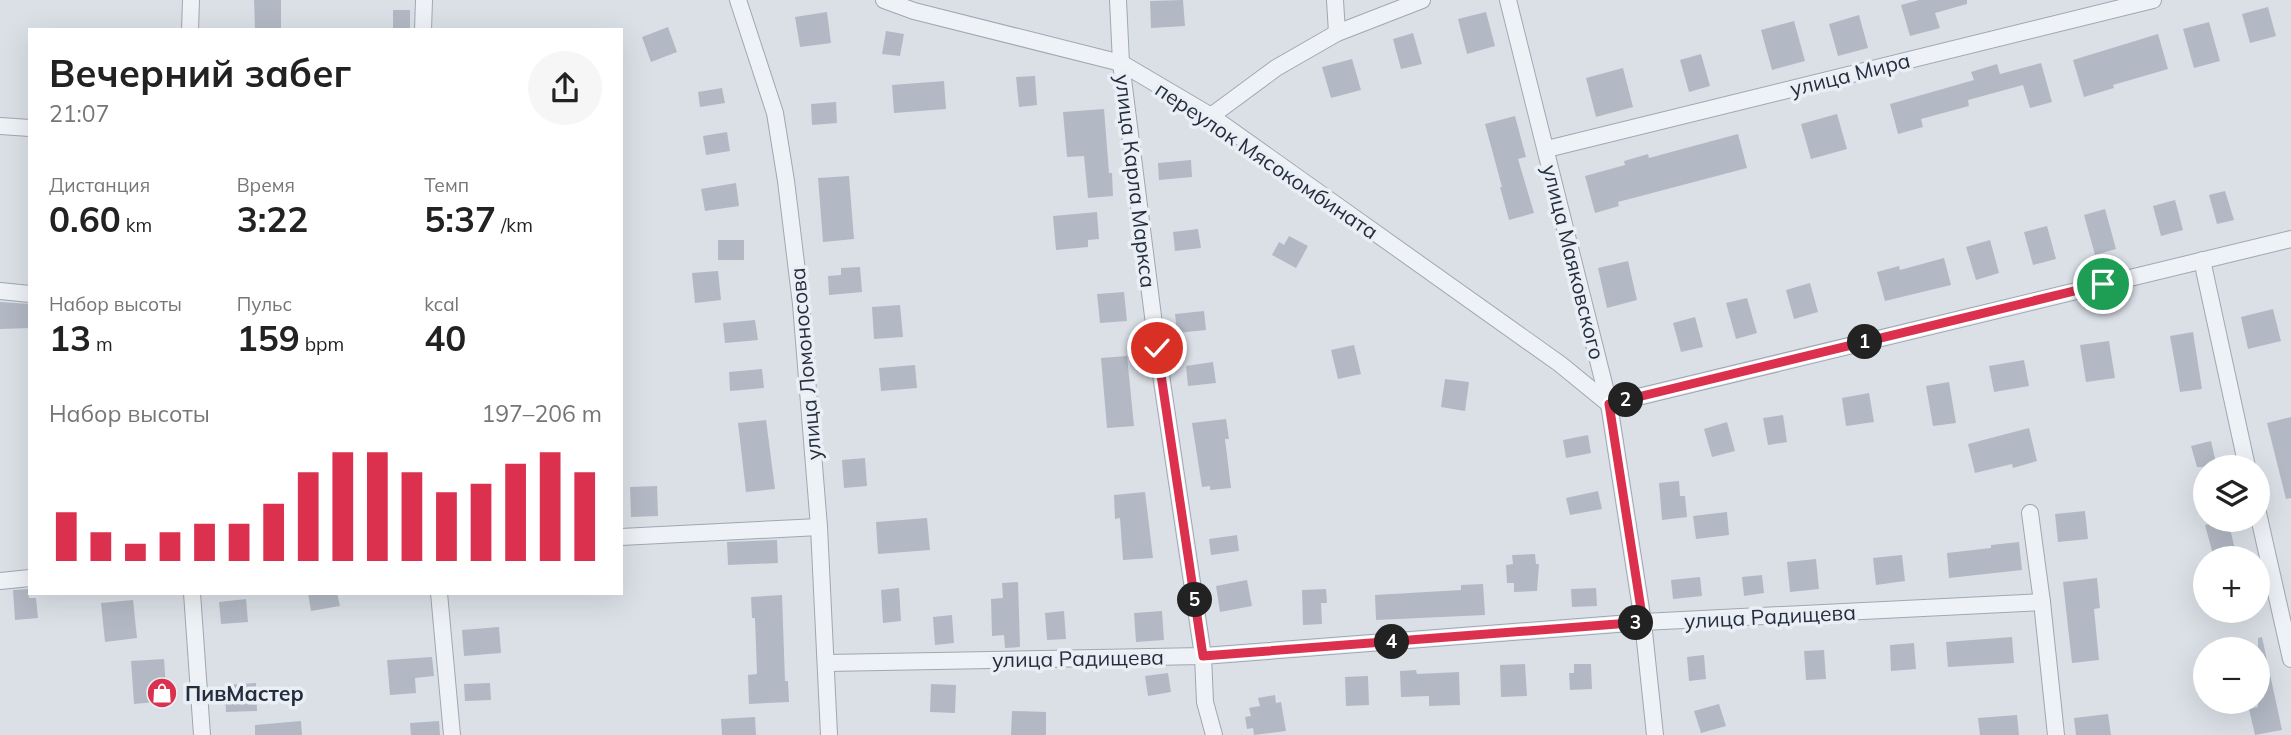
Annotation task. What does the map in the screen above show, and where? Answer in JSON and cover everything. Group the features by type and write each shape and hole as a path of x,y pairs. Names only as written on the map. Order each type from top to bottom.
{"street":[{"path":"190,28 191,0"},
{"path":"423,28 424,0"},
{"name":"улица Ломоносова","path":"737,0 775,113 784,167 801,304 819,527 829,735"},
{"name":"переулок Мясокомбината","path":"884,0 914,12 1121,64 1211,117 1560,364 1609,404"},
{"name":"улица Карла Маркса","path":"1118,0 1121,64 1157,348 1203,656 1205,702 1214,735"},
{"path":"1335,0 1337,33"},
{"path":"1211,117 1276,68 1337,33 1422,0"},
{"name":"улица Маяковского","path":"1508,0 1609,404 1643,622 1656,735"},
{"name":"улица Мира","path":"1547,149 2153,0"},
{"path":"0,126 28,128"},
{"path":"1609,404 2291,239"},
{"path":"2202,260 2245,455"},
{"path":"0,291 28,293"},
{"path":"2031,513 2056,735"},
{"path":"623,537 819,527"},
{"path":"2262,532 2291,659"},
{"path":"0,581 28,578"},
{"path":"192,595 202,735"},
{"path":"439,595 452,735"},
{"name":"улица Радищева","path":"827,663 1203,656 1643,622 2042,601"}],"building":[{"path":"254,0 281,0 281,28 255,28"},
{"path":"1183,0 1185,26 1151,28 1150,1"},
{"path":"1919,0 1967,0 1967,4 1935,13 1940,28 1910,36 1901,5"},
{"path":"2268,7 2276,36 2250,43 2242,14"},
{"path":"393,10 410,10 410,28 393,28"},
{"path":"827,12 831,43 800,47 795,17"},
{"path":"1486,12 1495,46 1467,54 1458,19"},
{"path":"1859,15 1868,48 1838,56 1829,24"},
{"path":"1794,21 1805,61 1772,70 1761,30"},
{"path":"2209,22 2220,61 2194,68 2183,29"},
{"path":"668,27 677,52 651,62 642,37"},
{"path":"886,31 904,34 900,56 882,54"},
{"path":"1413,33 1422,64 1401,69 1393,39"},
{"path":"2158,34 2168,69 2113,85 2114,88 2084,97 2073,60"},
{"path":"1701,54 1710,86 1689,92 1680,60"},
{"path":"1352,59 1361,90 1331,98 1322,67"},
{"path":"2041,63 2052,102 2030,108 2023,85 1968,100 1969,106 1921,119 1923,127 1898,134 1890,104 1974,80 1971,72 1997,64 2000,74"},
{"path":"1623,68 1633,107 1596,117 1586,78"},
{"path":"1035,76 1037,105 1019,107 1016,77"},
{"path":"944,81 946,109 894,113 892,85"},
{"path":"722,88 725,103 700,107 698,92"},
{"path":"836,102 837,123 812,125 811,104"},
{"path":"1104,109 1113,196 1088,198 1084,156 1067,157 1063,112"},
{"path":"1837,114 1847,149 1811,159 1801,124"},
{"path":"1515,116 1526,157 1518,159 1534,213 1509,220 1485,124"},
{"path":"727,132 730,151 706,155 703,136"},
{"path":"1738,134 1747,168 1618,202 1619,206 1595,213 1585,176 1625,165 1624,161 1648,154 1649,158"},
{"path":"1191,160 1192,177 1159,180 1158,163"},
{"path":"849,176 854,239 823,242 818,178"},
{"path":"736,183 739,206 705,211 701,189"},
{"path":"2225,191 2234,220 2217,224 2209,195"},
{"path":"2175,200 2183,230 2161,236 2153,206"},
{"path":"2105,209 2116,249 2095,255 2084,215"},
{"path":"1097,212 1099,239 1088,240 1088,247 1056,250 1053,216"},
{"path":"2047,226 2056,259 2033,265 2024,232"},
{"path":"1198,229 1201,248 1175,251 1173,232"},
{"path":"1289,236 1308,246 1296,268 1272,255 1279,242 1284,245"},
{"path":"718,240 744,240 744,260 718,260"},
{"path":"1990,240 1999,273 1976,280 1966,247"},
{"path":"1944,258 1951,285 1885,301 1877,272 1899,266 1900,270"},
{"path":"1628,261 1637,300 1607,308 1598,268"},
{"path":"860,267 862,292 829,295 828,276 841,275 841,268"},
{"path":"718,271 721,300 695,303 692,273"},
{"path":"1810,283 1818,312 1794,319 1786,290"},
{"path":"1124,292 1127,321 1100,323 1097,294"},
{"path":"1747,298 1757,333 1736,339 1726,303"},
{"path":"0,302 28,304 28,328 0,329"},
{"path":"900,305 903,337 874,339 872,307"},
{"path":"2273,309 2281,341 2248,349 2241,317"},
{"path":"1204,311 1206,330 1177,333 1175,314"},
{"path":"1695,317 1703,347 1681,352 1673,323"},
{"path":"755,320 758,340 725,343 723,323"},
{"path":"2193,332 2202,389 2180,392 2170,336"},
{"path":"2109,341 2115,378 2086,382 2080,345"},
{"path":"1354,345 1361,374 1338,379 1331,350"},
{"path":"1127,356 1134,426 1107,428 1101,358"},
{"path":"2024,360 2029,386 1994,392 1989,366"},
{"path":"1213,362 1216,383 1188,386 1186,366"},
{"path":"915,365 917,388 881,391 879,368"},
{"path":"762,369 764,388 730,391 729,372"},
{"path":"1445,379 1469,382 1465,411 1441,407"},
{"path":"1949,382 1956,423 1933,426 1926,386"},
{"path":"1869,393 1874,422 1846,426 1842,398"},
{"path":"1783,415 1787,442 1768,445 1763,418"},
{"path":"2291,417 2291,498 2286,499 2267,423"},
{"path":"1226,419 1229,439 1225,439 1231,488 1210,490 1210,486 1202,487 1192,423"},
{"path":"766,420 775,489 746,492 738,423"},
{"path":"1727,422 1735,451 1712,457 1704,429"},
{"path":"2029,428 2037,461 2013,468 2012,464 1975,473 1968,444"},
{"path":"1588,435 1591,453 1566,458 1563,440"},
{"path":"2211,441 2214,455 2194,455 2191,446"},
{"path":"865,458 867,486 844,488 842,460"},
{"path":"1679,481 1680,496 1685,496 1687,517 1662,520 1659,483"},
{"path":"657,486 658,516 631,517 630,487"},
{"path":"1598,491 1602,509 1570,515 1566,498"},
{"path":"1145,492 1153,558 1123,560 1120,518 1115,519 1114,495"},
{"path":"2085,511 2088,539 2058,542 2055,514"},
{"path":"1727,512 1729,535 1696,539 1693,516"},
{"path":"927,518 930,550 878,554 876,522"},
{"path":"2207,532 2231,532 2234,546 2211,546"},
{"path":"1237,535 1239,551 1211,555 1209,539"},
{"path":"777,540 778,563 728,565 727,542"},
{"path":"2019,542 2022,570 1949,578 1947,553"},
{"path":"1535,554 1536,564 1539,564 1537,591 1514,592 1514,583 1507,583 1506,565 1513,564 1512,555"},
{"path":"1902,555 1905,581 1876,585 1873,558"},
{"path":"1816,559 1819,589 1790,592 1787,562"},
{"path":"1762,575 1764,593 1744,596 1742,577"},
{"path":"1700,577 1702,596 1673,599 1671,580"},
{"path":"2097,578 2100,608 2094,609 2099,660 2072,663 2063,582"},
{"path":"1247,580 1252,606 1220,612 1216,586"},
{"path":"1018,582 1020,647 1005,648 1004,635 992,636 991,599 1003,598 1002,583"},
{"path":"1483,584 1485,615 1376,620 1375,595 1461,590 1461,585"},
{"path":"899,588 901,621 883,623 881,590"},
{"path":"1596,588 1597,606 1572,607 1571,589"},
{"path":"28,589 29,598 36,598 38,618 15,620 13,590"},
{"path":"1326,589 1327,603 1321,603 1322,624 1303,625 1302,590"},
{"path":"308,595 337,595 340,606 311,611"},
{"path":"782,595 785,681 788,681 789,702 749,704 748,675 757,674 755,618 752,618 751,597"},
{"path":"246,599 248,622 221,624 219,602"},
{"path":"133,600 137,638 105,642 101,603"},
{"path":"1064,611 1066,639 1047,640 1045,613"},
{"path":"1162,611 1164,640 1136,642 1134,613"},
{"path":"952,615 954,643 935,645 933,617"},
{"path":"499,627 501,653 464,656 462,630"},
{"path":"2012,637 2014,663 1948,667 1946,642"},
{"path":"1914,643 1916,669 1891,671 1890,645"},
{"path":"1824,650 1826,679 1806,680 1804,651"},
{"path":"1704,655 1706,679 1689,681 1687,657"},
{"path":"432,657 434,676 415,678 416,693 390,695 387,660"},
{"path":"164,659 167,701 134,704 131,661"},
{"path":"1525,664 1527,696 1501,697 1500,665"},
{"path":"1574,664 1591,664 1592,689 1570,690 1569,673 1574,673"},
{"path":"1416,670 1417,674 1459,672 1460,705 1429,706 1429,696 1401,697 1400,671"},
{"path":"1168,673 1171,692 1148,696 1145,676"},
{"path":"2270,674 2282,730 2255,735 2250,714 2270,714"},
{"path":"1368,676 1369,705 1346,706 1345,677"},
{"path":"256,683 257,711 226,712 225,685"},
{"path":"490,683 491,700 465,701 464,684"},
{"path":"931,684 956,685 955,713 930,712"},
{"path":"1275,695 1276,703 1281,702 1286,731 1254,735 1253,728 1247,729 1245,717 1251,716 1249,708 1260,706 1258,698"},
{"path":"1719,704 1726,726 1701,733 1694,711"},
{"path":"1012,711 1046,712 1046,735 1011,735"},
{"path":"2108,714 2111,735 2076,735 2074,718"},
{"path":"2017,715 2019,735 1980,735 1978,718"},
{"path":"755,717 756,735 722,735 721,719"},
{"path":"301,721 302,735 255,735 255,725"},
{"path":"439,721 440,735 411,735 410,723"}],"place":[{"name":"ПивМастер","path":"162,693"}],"route":[{"path":"1157,348 1203,656 1643,622 1609,404 2103,284"}]}
